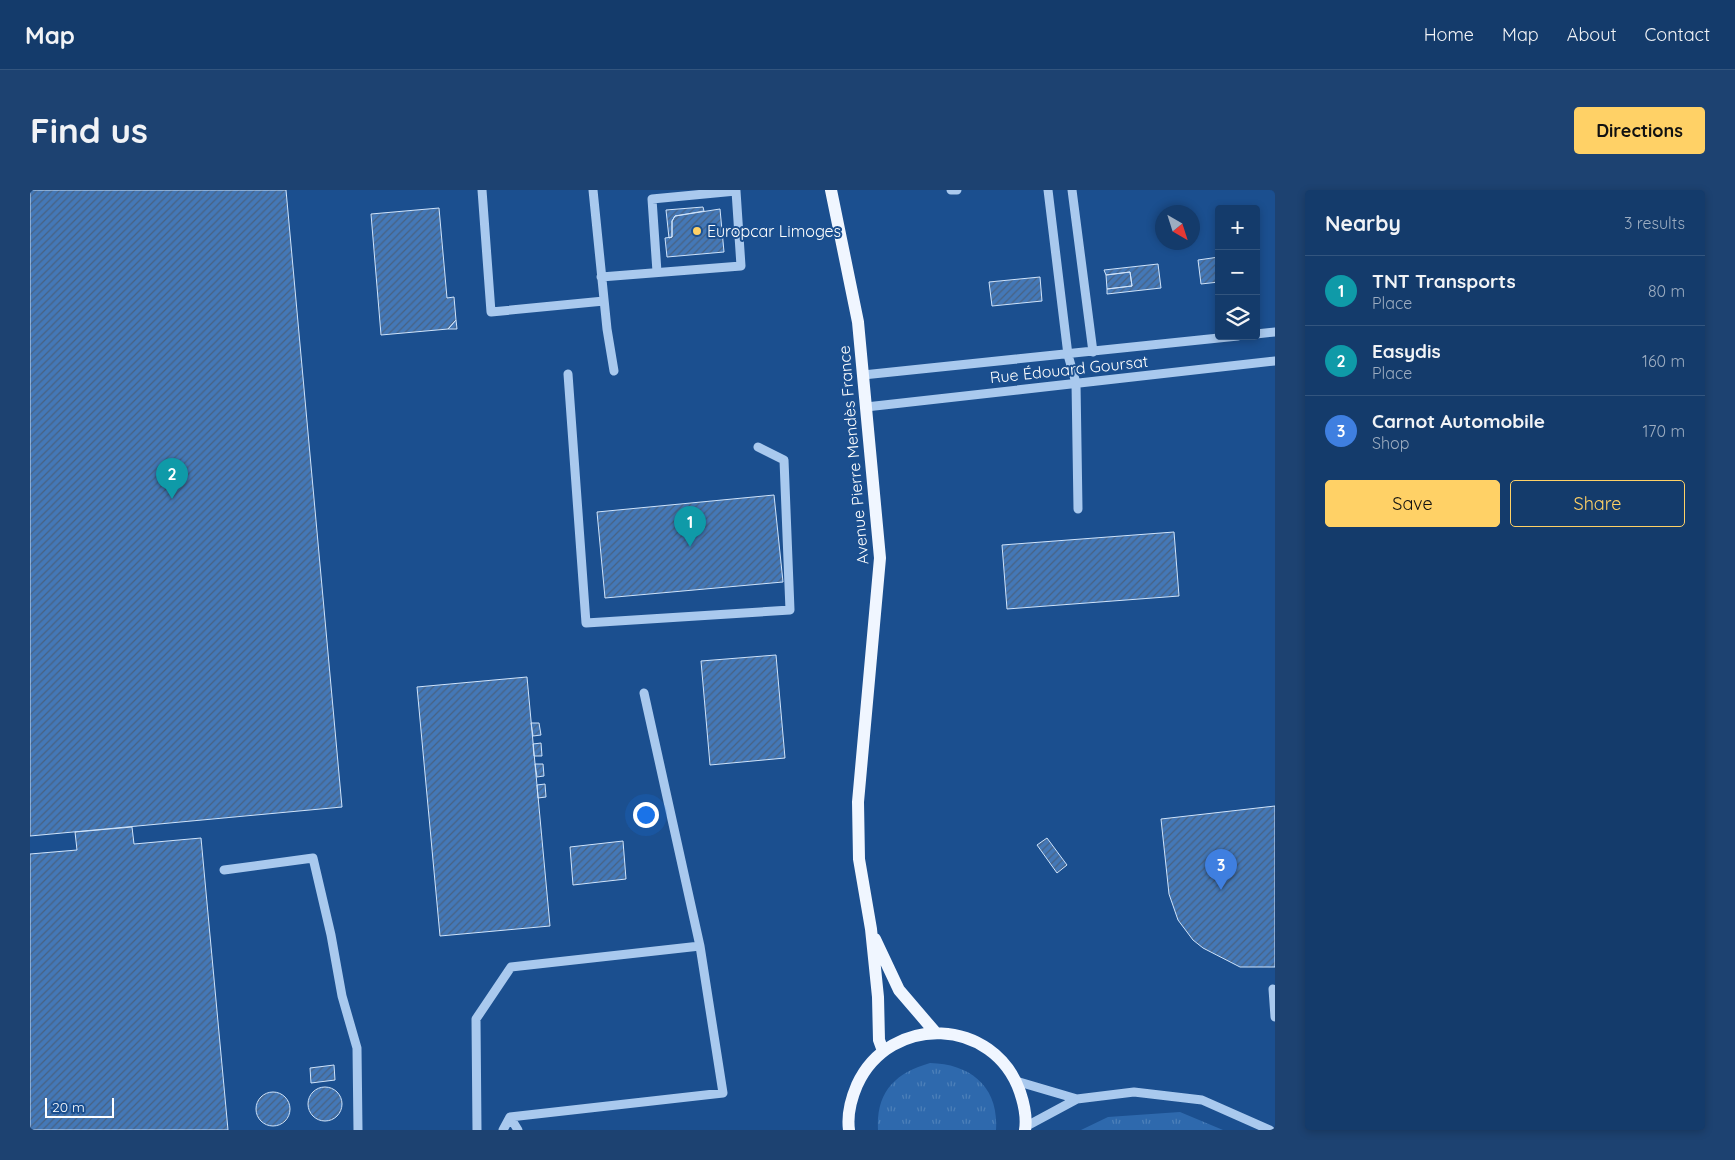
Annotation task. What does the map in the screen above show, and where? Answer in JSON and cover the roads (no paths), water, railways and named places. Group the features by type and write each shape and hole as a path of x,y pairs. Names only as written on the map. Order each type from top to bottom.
{"main road":[{"name":"Avenue Pierre Mendès France","path":"831,190 858,322 880,558 858,802 859,859 871,929 879,1040 883,1051"},
{"name":"Avenue Pierre Mendès France","path":"871,929 899,990 935,1032"},
{"path":"847,1129 851,1098 863,1072 883,1051 908,1037 935,1032 960,1036 983,1045 1002,1061 1016,1081 1024,1104 1025,1128"}],"street":[{"path":"482,190 491,312 604,301"},
{"path":"593,190 607,329 614,371"},
{"path":"951,190 957,190"},
{"path":"1048,190 1068,355 1076,383 1078,509"},
{"path":"1072,190 1093,352"},
{"path":"601,277 741,266 736,191 652,199 657,272"},
{"path":"1260,334 1275,332"},
{"name":"Rue Édouard Goursat","path":"863,375 1215,339"},
{"name":"Rue Édouard Goursat","path":"866,407 1275,361"},
{"path":"568,374 586,623 790,610 784,460 758,447"},
{"path":"510,1117 723,1093 700,946 644,694"},
{"path":"224,870 313,858 331,935 342,996 357,1048 358,1130"},
{"path":"477,1130 476,1018 511,968 700,946"},
{"path":"1273,989 1275,1016"},
{"path":"1016,1081 1077,1099"},
{"path":"1025,1128 1077,1099 1134,1092 1202,1100 1270,1130"},
{"path":"503,1130 510,1117"},
{"path":"510,1117 518,1130"}],"place":[{"name":"Europcar Limoges","path":"697,231"},
{"name":"Easydis","path":"172,499"},
{"name":"TNT Transports","path":"690,547"},
{"name":"Carnot Automobile","path":"1221,890"}]}
